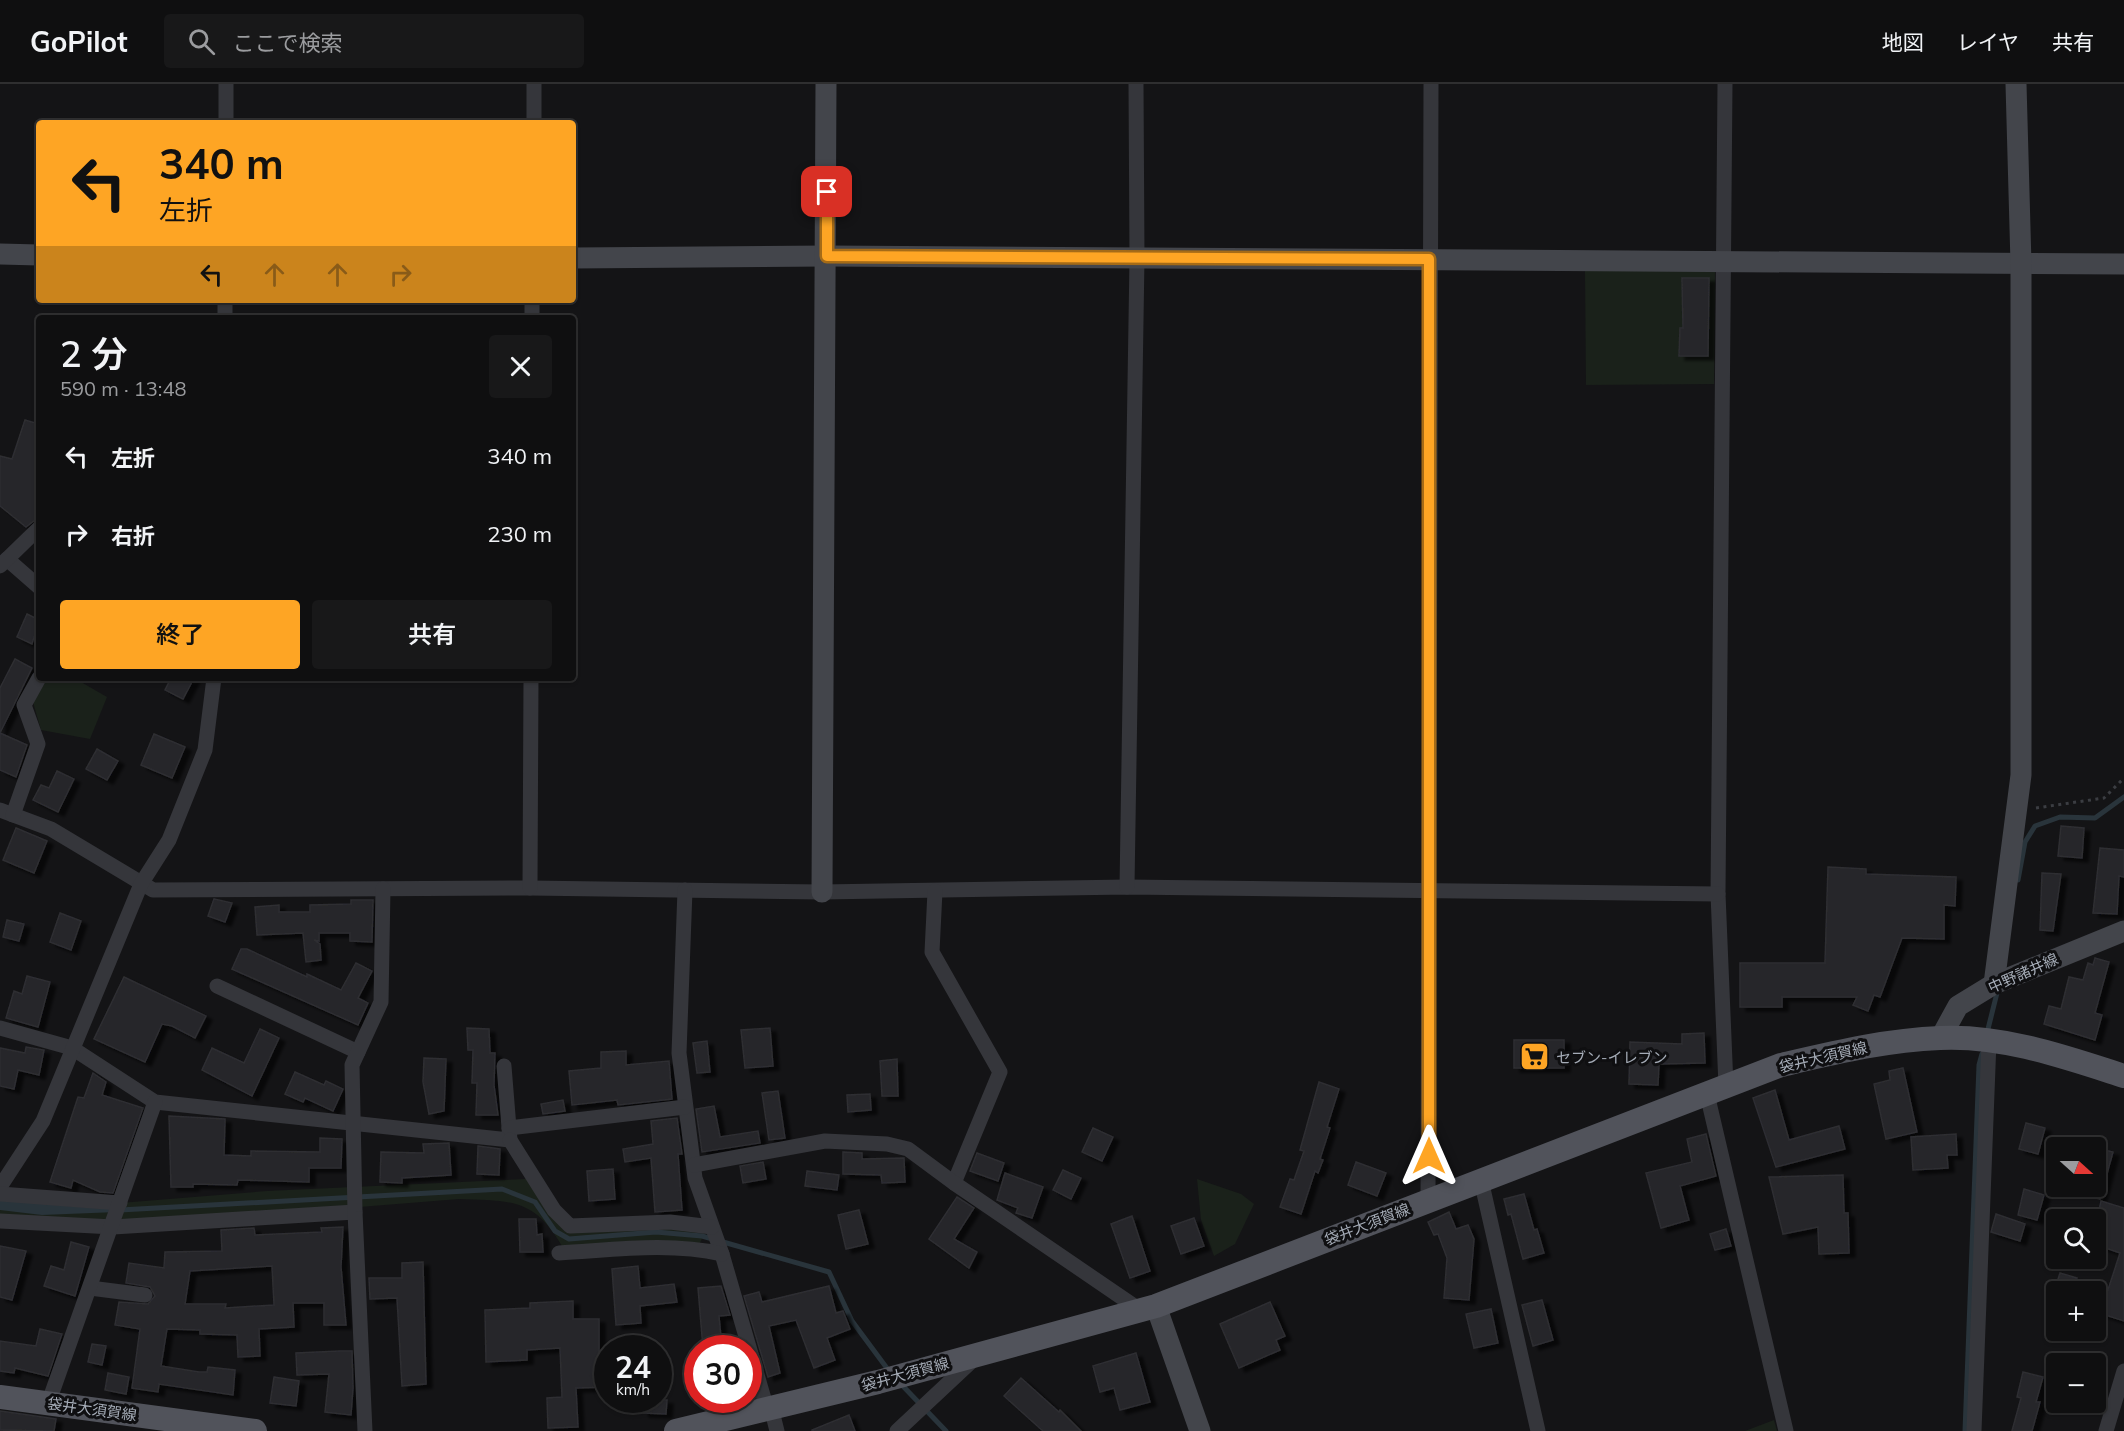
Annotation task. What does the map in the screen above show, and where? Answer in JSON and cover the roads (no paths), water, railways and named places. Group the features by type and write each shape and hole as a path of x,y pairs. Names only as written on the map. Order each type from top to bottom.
{"main road":[{"name":"袋井大須賀線","path":"676,1431 878,1382 1148,1308 1781,1065 1854,1048 1941,1037 1989,1041 2041,1050 2124,1076"},
{"name":"袋井大須賀線","path":"0,1397 255,1431"}],"street":[{"path":"226,84 226,120"},
{"path":"534,84 534,120"},
{"path":"822,892 827,256 826,84"},
{"path":"1127,887 1137,258 1136,84"},
{"path":"1428,1200 1431,84"},
{"path":"1725,84 1717,1090 1786,1431"},
{"path":"1994,984 2021,775 2021,264 2016,84"},
{"path":"0,254 36,255"},
{"path":"576,258 827,256 2124,264"},
{"path":"36,531 4,563 36,585"},
{"path":"37,681 24,705 38,744 6,813 51,829 153,890 530,888 822,892 1127,887 1718,894"},
{"path":"0,1187 43,1121 141,884 170,840 205,750 214,681"},
{"path":"530,888 531,681"},
{"path":"365,1431 355,1212 352,1065 381,1002 382,889"},
{"path":"685,890 679,1053 693,1165 777,1431"},
{"path":"935,891 932,952 1000,1072 954,1183"},
{"name":"中野諸井線","path":"1941,1037 1958,1006 1994,984 2124,931"},
{"path":"217,987 358,1052"},
{"path":"0,1028 72,1048 154,1102 353,1123 509,1134 685,1107"},
{"path":"1974,1431 1989,1041"},
{"path":"504,1066 509,1134 554,1210 570,1226 670,1222 712,1227"},
{"path":"48,1404 154,1102"},
{"path":"693,1165 825,1141 887,1144 908,1149 954,1183 1148,1308 1200,1431"},
{"path":"1481,1180 1538,1431"},
{"path":"0,1194 120,1203"},
{"path":"0,1221 112,1227 355,1212"},
{"path":"559,1253 664,1246 694,1248 722,1254"},
{"path":"90,1288 145,1294"},
{"path":"897,1431 979,1354"},
{"path":"2106,1431 2124,1371"}],"waterway":[{"path":"2018,880 2025,842 2035,826 2060,817 2095,818 2124,797"},
{"path":"1987,1033 1998,989"},
{"path":"1965,1431 1979,1065 1982,1054"},
{"path":"120,1210 502,1189 535,1202 555,1231 569,1239 656,1232 702,1236 829,1272 852,1321 889,1371"},
{"path":"899,1382 946,1431"}],"place":[{"name":"セブン-イレブン","path":"1535,1057"}]}
